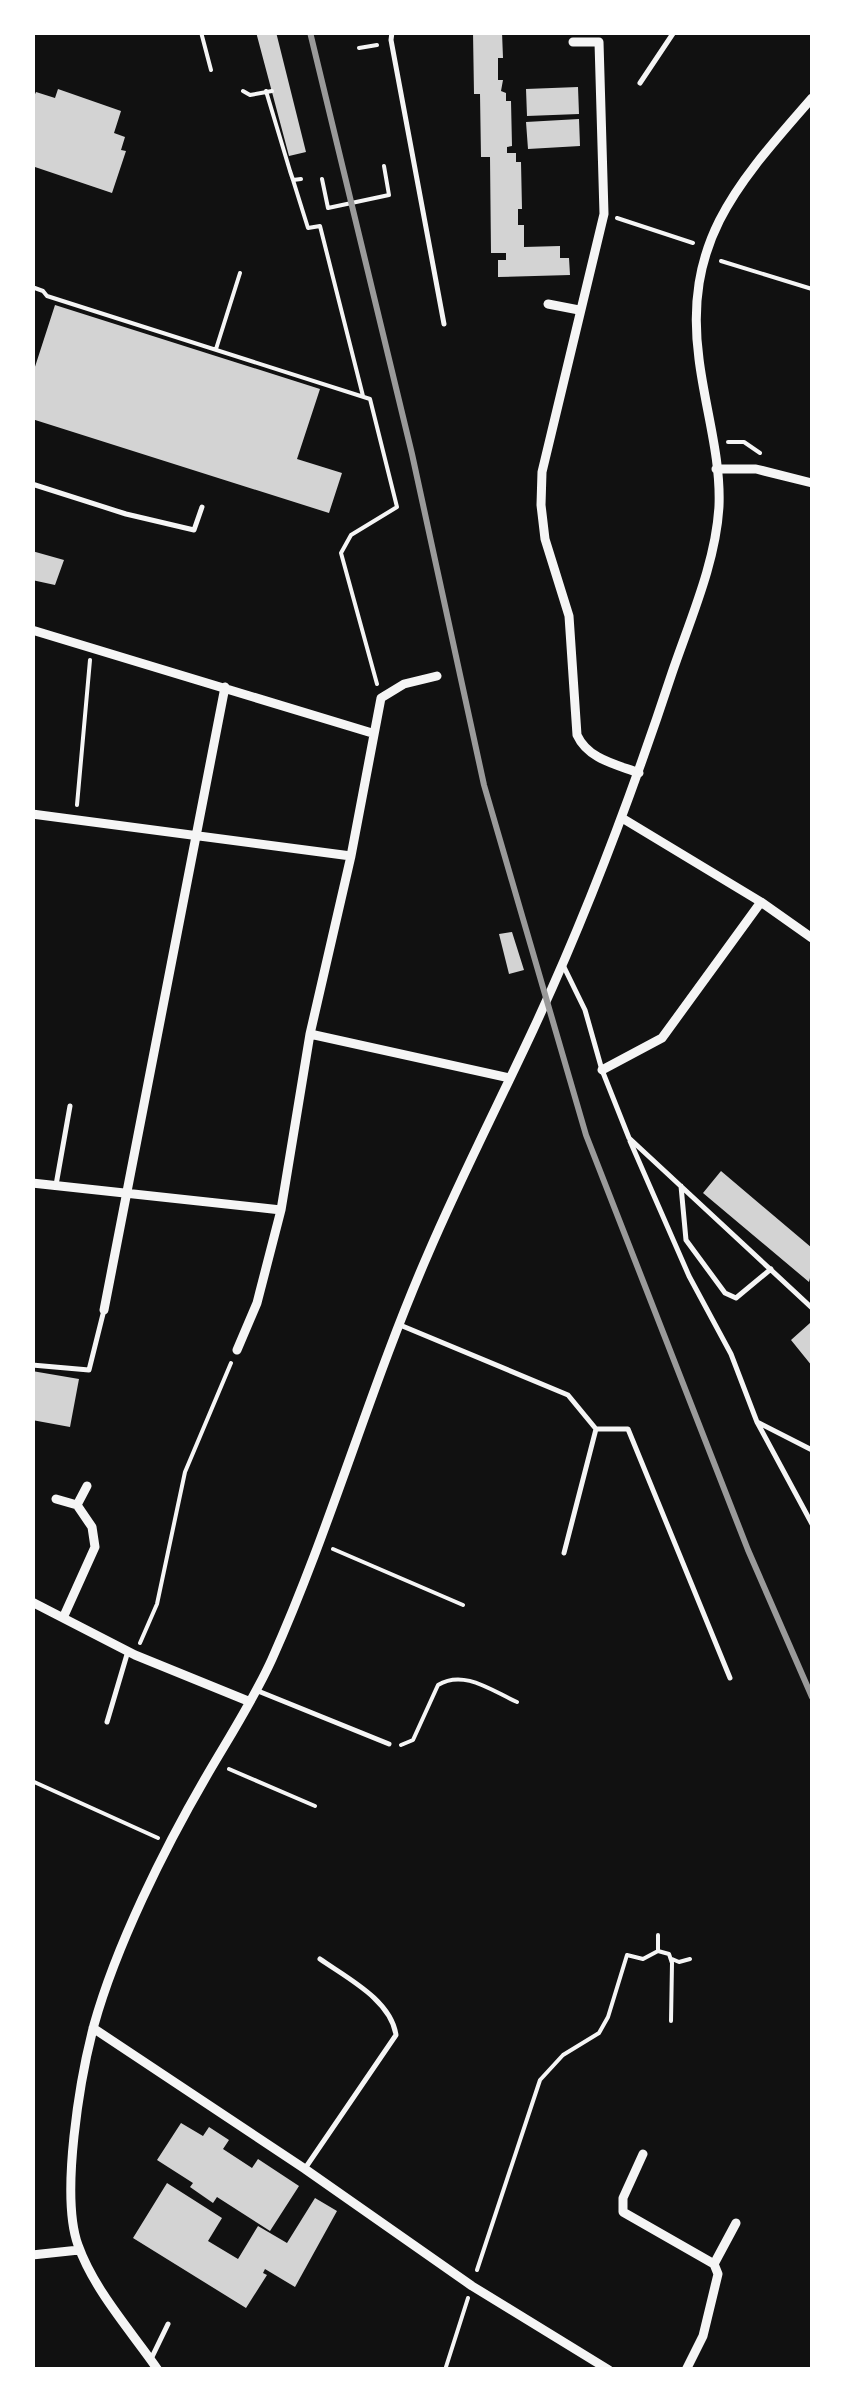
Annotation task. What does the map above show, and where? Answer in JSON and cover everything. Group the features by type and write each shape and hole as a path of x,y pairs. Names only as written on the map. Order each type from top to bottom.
{"street":[{"path":"572,42 599,42 604,214 542,472 540,505 545,539 569,616 576,735 583,748 602,760 639,772"},
{"path":"158,2370 98,2285 79,2250 69,2216 71,2173 93,2028 116,1963 172,1844 282,1636 427,1256 562,962 622,818 712,545 719,508 695,315 706,252 736,189 812,98"},
{"path":"548,304 578,310"},
{"path":"716,469 756,469 812,484"},
{"path":"32,630 372,733"},
{"path":"236,1350 257,1303 281,1210 310,1034 351,856 381,698 404,684 437,676"},
{"path":"104,1310 225,687"},
{"path":"32,814 351,856"},
{"path":"622,818 761,902 812,938"},
{"path":"602,1070 662,1038 761,902"},
{"path":"310,1034 510,1078"},
{"path":"32,1182 281,1210"},
{"path":"77,1505 87,1486"},
{"path":"56,1498 77,1505 92,1527 95,1548 63,1618"},
{"path":"32,1602 131,1653 248,1701"},
{"path":"93,2028 472,2286 609,2370"},
{"path":"643,2154 623,2198 623,2212 714,2264 718,2274 704,2336 686,2370"},
{"path":"714,2264 736,2223"},
{"path":"32,2255 79,2250"}],"lane":[{"path":"392,32 390,40 444,324"},
{"path":"640,83 674,32"},
{"path":"32,484 126,514 194,530 202,507"},
{"path":"562,962 586,1010 602,1070 689,1276 731,1354 758,1422 812,1524"},
{"path":"56,1185 70,1106"},
{"path":"629,1138 812,1308"},
{"path":"680,1186 686,1240 725,1293 736,1298 771,1270"},
{"path":"32,1364 89,1370 104,1310"},
{"path":"400,1325 568,1395 596,1429"},
{"path":"758,1422 812,1450"},
{"path":"564,1553 596,1429"},
{"path":"596,1429 628,1429 730,1678"},
{"path":"107,1722 131,1653"},
{"path":"255,1690 388,1744"},
{"path":"305,2169 396,2035 394,2020 370,1995 320,1958"},
{"path":"151,2359 168,2324"}],"path":[{"path":"201,32 211,70"},
{"path":"359,48 377,45"},
{"path":"244,91 250,95 269,91 308,228 320,226 362,396"},
{"path":"322,180 328,208 358,202 389,194 384,166"},
{"path":"294,180 301,179"},
{"path":"604,214 812,289"},
{"path":"216,349 240,273"},
{"path":"32,288 370,399 397,507 351,536 341,553 381,698"},
{"path":"75,820 92,648"},
{"path":"131,1653 157,1604 185,1472 236,1350"},
{"path":"320,1543 463,1605"},
{"path":"388,1744 413,1740 438,1685 446,1680 468,1680 517,1702"},
{"path":"215,1763 315,1806"},
{"path":"32,1781 172,1844"},
{"path":"658,1935 658,1951"},
{"path":"658,1951 678,1962 690,1959"},
{"path":"445,2370 534,2095 553,2063 593,2039 604,2025 627,1955 643,1959 658,1951"},
{"path":"671,1958 671,2022"}],"building":[{"path":"256,32 276,32 306,152 289,156"},
{"path":"473,32 502,32 503,58 498,58 498,80 503,80 501,91 506,93 506,101 511,101 512,146 507,147 507,153 516,153 516,162 521,162 522,209 518,209 518,225 524,225 524,247 560,246 560,258 569,258 570,275 498,277 498,260 506,260 506,253 491,253 490,157 481,157 480,94 474,94"},
{"path":"578,87 579,114 527,116 526,89"},
{"path":"58,89 121,111 114,133 125,137 121,150 126,151 112,193 32,166 32,101 36,92 55,98"},
{"path":"579,119 580,146 528,149 526,122"},
{"path":"55,305 320,389 297,459 342,473 329,513 32,419 32,376"},
{"path":"32,551 64,560 55,585 32,580"},
{"path":"512,932 524,970 509,974 499,934"},
{"path":"721,1171 812,1248 812,1280 809,1282 703,1193"},
{"path":"810,1323 812,1326 812,1366 791,1340"},
{"path":"32,1371 79,1379 70,1427 32,1420"},
{"path":"181,2123 203,2136 209,2127 229,2140 223,2149 252,2168 258,2159 299,2186 270,2231 217,2197 213,2203 190,2187 193,2183 157,2160"},
{"path":"167,2183 222,2218 208,2241 238,2259 258,2226 287,2243 315,2198 337,2211 295,2287 265,2269 263,2273 267,2275 246,2308 133,2238"}],"railway":[{"path":"310,32 412,454 484,785 586,1135 748,1550 812,1697"}]}
